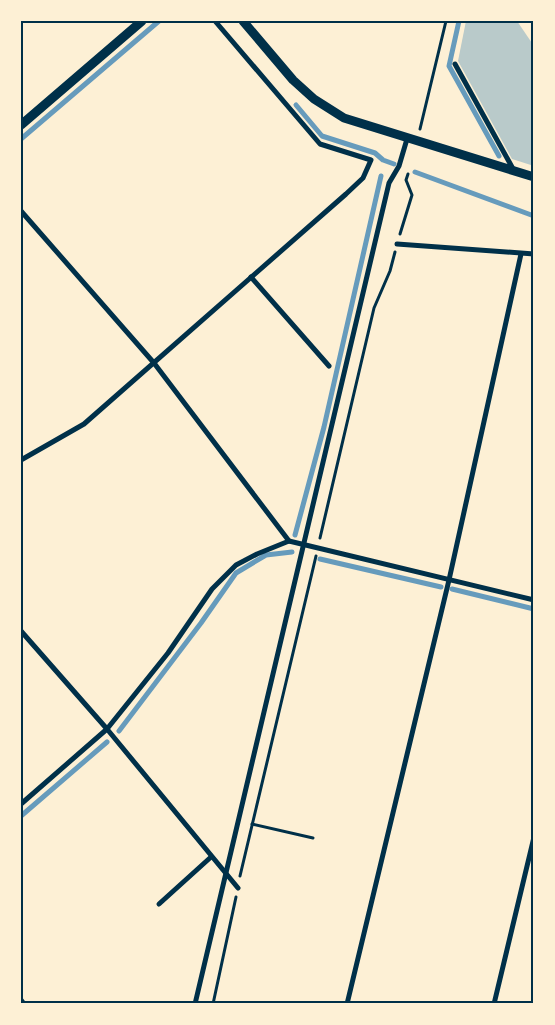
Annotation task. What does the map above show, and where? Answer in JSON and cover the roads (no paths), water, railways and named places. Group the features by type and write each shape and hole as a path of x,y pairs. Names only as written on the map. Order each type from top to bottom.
{"street":[{"path":"21,125 142,21"},
{"path":"21,460 84,424 363,178 371,160 320,144 215,21"},
{"path":"243,21 293,80 314,99 344,118 534,177"},
{"path":"455,64 512,171"},
{"path":"195,1004 389,183 399,166 407,139"},
{"path":"21,211 154,363 289,541"},
{"path":"397,244 534,254"},
{"path":"347,1004 449,580 521,254"},
{"path":"251,278 329,366"},
{"path":"21,804 107,729 168,653 218,583 236,565 289,541 534,600"},
{"path":"21,632 107,729 238,888"},
{"path":"494,1004 534,837"},
{"path":"159,904 211,857"},
{"path":"21,1000 24,1004"}],"waterway":[{"path":"21,139 159,21"},
{"path":"459,21 449,66 499,156"},
{"path":"296,105 322,136 375,153 383,160 394,164"},
{"path":"415,172 534,216"},
{"path":"295,535 324,427 381,176"},
{"path":"119,731 201,623 236,573 266,555 292,552"},
{"path":"320,559 441,587"},
{"path":"452,589 534,609"},
{"path":"21,816 107,742"}]}
